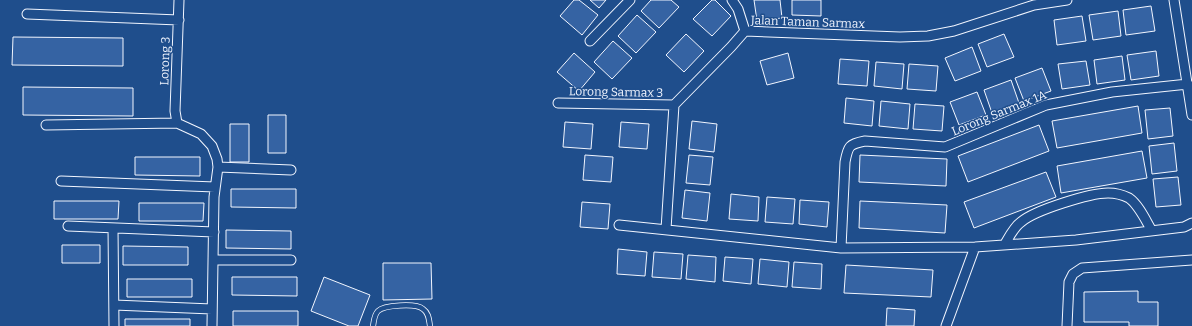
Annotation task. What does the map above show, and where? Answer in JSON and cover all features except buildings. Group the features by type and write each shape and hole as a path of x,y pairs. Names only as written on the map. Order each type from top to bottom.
{"street":[{"name":"Lorong 3","path":"177,123 175,111 179,0"},
{"path":"590,41 630,0"},
{"path":"732,0 738,9 745,31"},
{"name":"Jalan Taman Sarmax","path":"674,105 745,31 870,36 928,36 954,31 1034,4 1067,0"},
{"path":"1174,0 1190,89 1192,115"},
{"path":"27,14 179,20"},
{"name":"Lorong Sarmax 1A","path":"841,248 845,162 847,149 854,143 865,141 945,147 1046,105 1112,92 1190,89"},
{"name":"Lorong Sarmax 3","path":"558,103 674,105"},
{"path":"666,229 674,105"},
{"path":"46,125 177,123 201,134 212,146 217,159 218,167 215,187 212,326"},
{"path":"218,167 291,170"},
{"path":"61,181 215,187"},
{"path":"1005,244 1010,234 1020,222 1032,215 1069,201 1108,193 1120,194 1130,199 1152,231"},
{"path":"619,225 841,248 975,247 1076,240 1184,227 1192,223"},
{"path":"68,226 214,232"},
{"path":"113,228 114,326"},
{"path":"946,326 975,247"},
{"path":"213,260 291,260"},
{"path":"1067,326 1069,282 1074,274 1082,268 1192,260"},
{"path":"114,305 212,309"}],"lane":[{"path":"373,326 376,312 384,307 414,305 423,308 429,317 430,326"}]}
